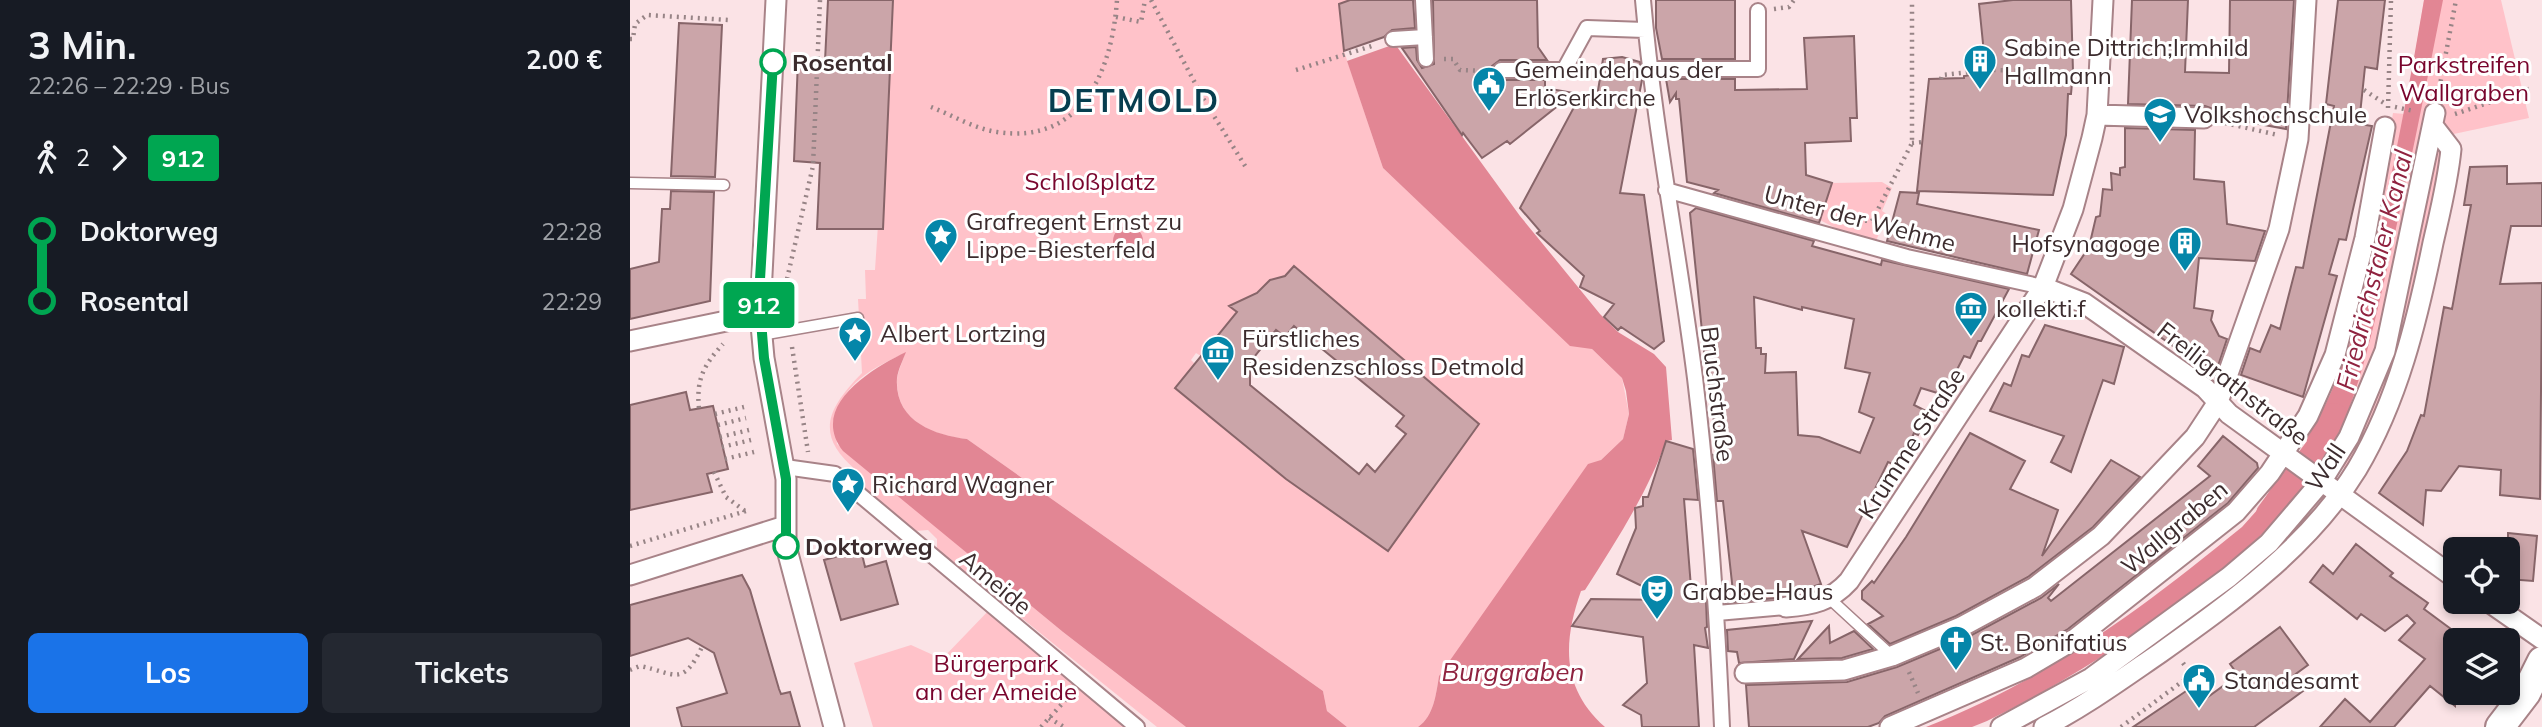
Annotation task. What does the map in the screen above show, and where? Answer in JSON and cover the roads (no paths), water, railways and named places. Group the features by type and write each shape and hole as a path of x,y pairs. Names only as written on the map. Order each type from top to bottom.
{"main road":[{"path":"2500,727 2526,693 2542,661"}],"street":[{"path":"776,0 761,335 785,467 785,526 791,568 834,727"},
{"path":"1423,0 1426,59"},
{"name":"Bruchstraße","path":"1643,0 1666,190 1695,377 1717,613 1722,727"},
{"name":"Krumme Straße","path":"1829,598 1849,581 2043,287 2073,209 2097,115 2103,0"},
{"path":"1720,675 1844,670 1892,656 1961,627 2035,587 2101,536 2195,437 2218,402 2279,229 2298,139 2306,0"},
{"path":"1650,69 1758,69 1758,11"},
{"path":"1501,70 1564,70 1587,29 1646,30"},
{"path":"1393,39 1425,37"},
{"path":"2097,115 2204,118"},
{"name":"Wall","path":"2001,727 2052,719 2098,697 2178,640 2277,563 2307,533 2356,470 2386,410 2417,324 2451,149 2434,120 2385,351 2349,437 2269,543 2132,650 2052,719"},
{"name":"Wallgraben","path":"1890,727 2026,668 2075,639 2235,512 2287,456 2335,355 2365,238 2385,127"},
{"name":"Unter der Wehme","path":"1666,190 1908,257 2043,287"},
{"name":"Freiligrathstraße","path":"2043,287 2084,303 2205,388 2218,402 2317,479 2443,569"},
{"path":"630,341 760,314"},
{"name":"Ameide","path":"785,467 835,474 1137,727"},
{"path":"630,575 785,526"},
{"path":"1717,613 1786,607 1829,598"},
{"path":"2506,614 2542,639"}],"lane":[{"path":"630,183 724,185"},
{"path":"761,335 858,318"},
{"path":"1829,598 1892,656"}],"water":[{"path":"2424,0 2443,0 2416,136 2369,343 2348,413 2329,457 2306,440 2334,386 2363,302 2394,161"},
{"name":"Burggraben","path":"1395,44 1520,216 1600,314 1618,332 1654,354 1666,367 1672,440 1666,441 1630,518 1585,590 1581,591 1571,628 1569,646 1573,680 1580,696 1605,727 1418,727 1431,711 1439,676 1588,464 1601,460 1623,439 1629,414 1622,378 1592,349 1570,346 1383,168 1347,61"},
{"path":"1128,226 1139,230 1143,241 1139,252 1128,256 1117,252 1113,241 1117,230"},
{"path":"906,352 897,378 898,393 902,405 918,423 942,434 967,439 1323,691 1327,711 1347,727 1186,727 1063,632 843,451 834,434 833,419 839,404 862,378"},
{"path":"2277,479 2301,494 2235,559 2154,621 2069,677 1987,721 1972,727 1926,727 2013,687 2130,614 2242,527 2259,508"}],"waterway":[{"name":"Friedrichstaler Kanal","path":"2269,514 2318,448 2334,416"}],"place":[{"name":"Rosental","path":"773,62"},
{"name":"Sabine Dittrich;Irmhild Hallmann","path":"1980,91"},
{"name":"Gemeindehaus der Erlöserkirche","path":"1489,113"},
{"name":"Volkshochschule","path":"2160,144"},
{"name":"Grafregent Ernst zu Lippe-Biesterfeld","path":"941,265"},
{"name":"Hofsynagoge","path":"2185,273"},
{"name":"kollekti.f","path":"1971,338"},
{"name":"Albert Lortzing","path":"855,363"},
{"name":"Fürstliches Residenzschloss Detmold","path":"1218,382"},
{"name":"Richard Wagner","path":"848,514"},
{"name":"Doktorweg","path":"786,546"},
{"name":"Grabbe-Haus","path":"1657,621"},
{"name":"St. Bonifatius","path":"1956,672"},
{"name":"Standesamt","path":"2199,710"}],"district":[{"name":"DETMOLD","path":"1134,100"}],"park label":[{"name":"Parkstreifen Wallgraben","path":"2464,78"},
{"name":"Schloßplatz","path":"1090,181"},
{"name":"Bürgerpark an der Ameide","path":"996,677"}]}
